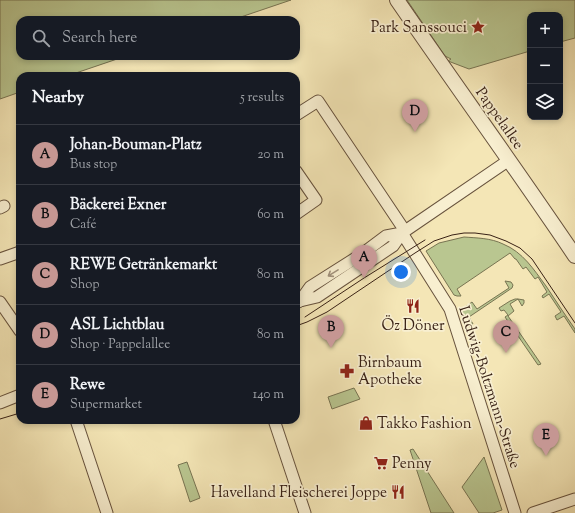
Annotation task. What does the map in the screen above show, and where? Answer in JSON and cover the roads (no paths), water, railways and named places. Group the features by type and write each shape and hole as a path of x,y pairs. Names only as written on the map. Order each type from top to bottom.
{"street":[{"name":"Pappelallee","path":"397,0 510,160 575,256"},
{"name":"Ludwig-Boltzmann-Straße","path":"300,112 318,101 404,232 450,309 515,513"},
{"path":"300,302 317,298 393,246 404,232 510,160"},
{"path":"300,176 316,200 300,211"},
{"path":"0,259 16,253"},
{"path":"0,302 16,325"},
{"path":"0,403 16,397"},
{"path":"77,424 107,513"},
{"path":"275,424 305,513"},
{"path":"533,513 575,499"}],"tram line":[{"path":"300,325 327,312 434,241 464,233 490,235 520,248 532,259 575,323"},
{"path":"305,317 425,240"},
{"path":"0,419 16,414"}],"place":[{"name":"Park Sanssouci","path":"478,27"},
{"name":"ASL Lichtblau","path":"415,132"},
{"name":"Johan-Bouman-Platz","path":"364,278"},
{"name":"Öz Döner","path":"413,306"},
{"name":"Bäckerei Exner","path":"331,348"},
{"name":"REWE Getränkemarkt","path":"506,353"},
{"name":"Birnbaum Apotheke","path":"347,371"},
{"name":"Takko Fashion","path":"366,423"},
{"name":"Rewe","path":"546,456"},
{"name":"Penny","path":"381,463"},
{"name":"Havelland Fleischerei Joppe","path":"398,492"}]}
